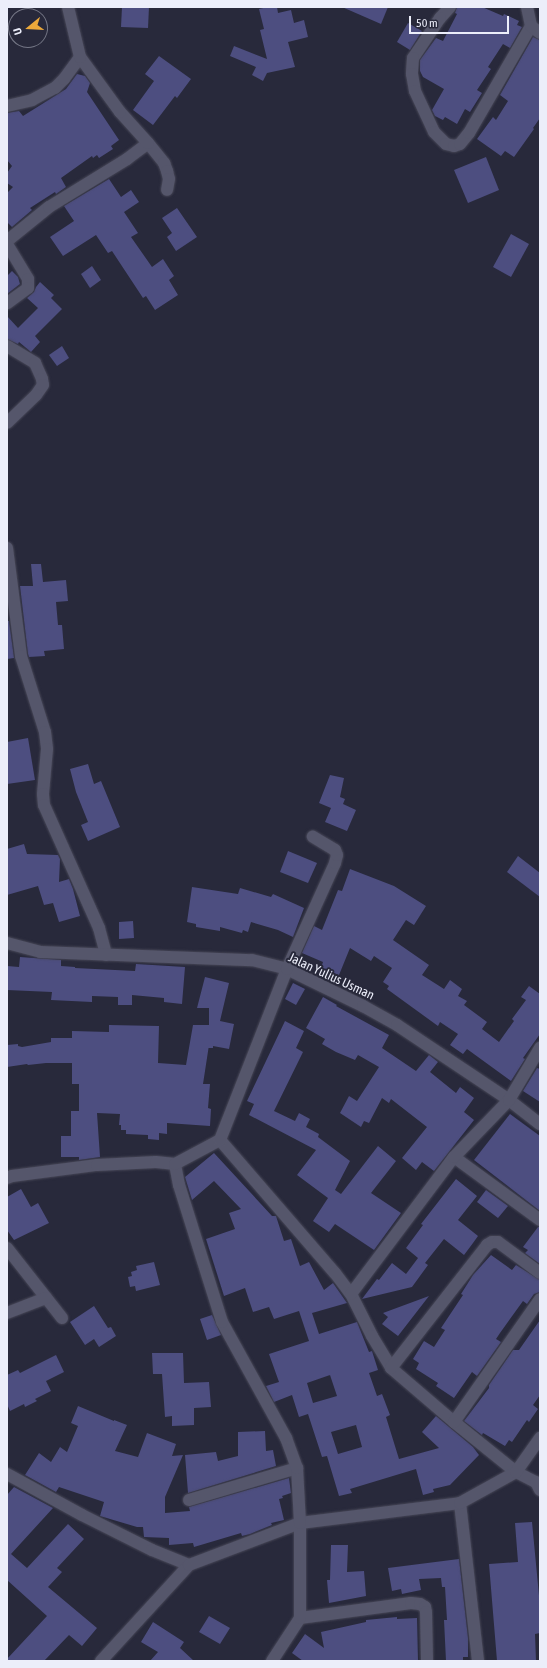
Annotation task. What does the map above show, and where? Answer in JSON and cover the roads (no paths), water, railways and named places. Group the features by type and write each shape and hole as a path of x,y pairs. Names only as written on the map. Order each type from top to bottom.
{"street":[{"path":"68,7 80,57 120,112 148,143 166,167 169,179 168,190"},
{"path":"450,7 440,18 413,58 412,74 415,91 434,132 446,144 454,146 460,144 469,133 536,29 527,7"},
{"path":"7,106 32,100 55,88 64,79 80,57"},
{"path":"7,303 28,288 28,279 7,242 49,207 127,159 148,143"},
{"path":"7,346 35,363 43,385 36,395 7,423"},
{"path":"7,548 21,656 44,732 47,749 43,794 44,805 100,928 106,955"},
{"path":"7,1178 12,1176 97,1165 156,1162 175,1164 220,1140 287,969 321,897 337,856 334,850 329,846 313,837"},
{"name":"Jalan Yulius Usman","path":"9,948 40,952 252,960 287,969 397,1025 509,1100 540,1124"},
{"path":"351,1294 454,1157 509,1100 540,1048"},
{"path":"220,1140 335,1273 351,1294 372,1336 391,1368 454,1422 516,1472 539,1484"},
{"path":"454,1157 540,1220"},
{"path":"175,1164 179,1185 222,1322 286,1438 297,1468 300,1523 300,1618 276,1660"},
{"path":"391,1368 487,1245 498,1242 540,1273"},
{"path":"7,1248 62,1318"},
{"path":"7,1313 46,1298"},
{"path":"454,1422 540,1299"},
{"path":"101,1661 189,1565 300,1523 460,1503 516,1472 540,1438"},
{"path":"189,1500 297,1468"},
{"path":"7,1474 89,1519 152,1550 189,1565"},
{"path":"460,1503 478,1661"},
{"path":"300,1618 411,1603 420,1604 425,1607 426,1612 427,1661"}]}
